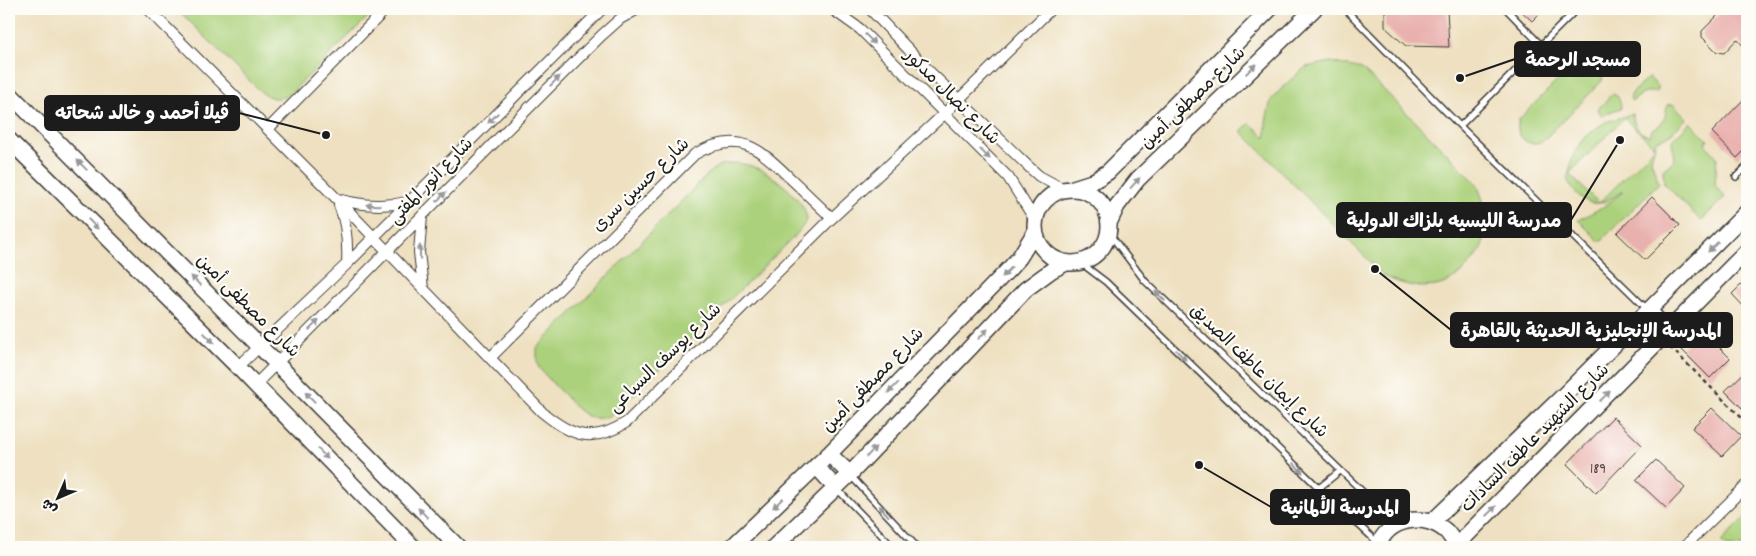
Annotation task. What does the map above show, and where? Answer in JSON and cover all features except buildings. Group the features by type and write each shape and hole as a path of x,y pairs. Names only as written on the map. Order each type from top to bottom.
{"street":[{"name":"شارع يوسف السباعى","path":"148,9 388,251 542,412 559,426 575,433 595,435 612,431 627,422 832,218 944,114 1051,9"},
{"path":"268,129 386,9"},
{"name":"شارع انور المفتى","path":"238,367 347,264 602,9"},
{"name":"شارع انور المفتى","path":"255,385 494,141 602,35 620,20 638,9"},
{"name":"شارع نصال مدكور","path":"832,9 860,28 1008,177 1035,226"},
{"name":"شارع نصال مدكور","path":"870,9 1029,168 1039,176 1068,190"},
{"name":"شارع مصطفى أمين","path":"1068,190 1092,182 1108,172 1270,9"},
{"name":"شارع مصطفى أمين","path":"1109,228 1117,206 1138,179 1314,9"},
{"name":"شارع مصطفى أمين","path":"9,93 458,547"},
{"path":"9,140 238,367 413,547"},
{"name":"شارع حسين سرى","path":"490,358 688,160 710,146 737,143 755,147 832,218"},
{"path":"774,547 850,474 1026,289 1052,270 1094,257 1104,246 1109,228 1105,210 1096,198 1084,191 1068,190 1054,194 1045,200 1039,209 1035,226 1041,247 1052,258 1073,263"},
{"path":"337,199 354,204 372,206 409,202"},
{"path":"337,199 347,231 347,264"},
{"name":"شارع الشهيد عاطف السادات","path":"1432,522 1562,397 1747,212"},
{"path":"422,216 419,252 423,288"},
{"name":"شارع مصطفى أمين","path":"732,547 829,454 1010,268 1019,258 1035,226"},
{"name":"شارع الشهيد عاطف السادات","path":"1457,547 1747,251"},
{"path":"1649,311 1665,335"},
{"path":"829,454 850,474"},
{"path":"816,466 836,488"},
{"path":"1684,547 1747,485"},
{"path":"1378,545 1386,533 1396,525 1408,520 1420,519 1432,522 1447,531 1457,547"}],"lane":[{"path":"1345,9 1460,126 1649,311"},
{"path":"1506,9 1541,45"},
{"path":"1460,126 1578,9"},
{"path":"1736,177 1746,170"},
{"name":"شارع إيمان عاطف الصديق","path":"1109,228 1145,281 1396,525"},
{"path":"1073,263 1106,282 1378,545"},
{"path":"1319,488 1340,472"},
{"path":"850,474 917,547"},
{"path":"836,488 893,547"}],"path":[{"path":"1665,335 1747,423"}],"green space":[{"path":"177,9 376,9 291,93 275,98 261,92"},
{"path":"1584,57 1594,59 1600,64 1603,72 1602,81 1543,141 1532,143 1522,138 1518,129 1520,118 1576,62"},
{"path":"1331,62 1362,69 1477,184 1488,221 1484,241 1479,252 1464,270 1446,283 1429,287 1415,286 1384,276 1241,131 1250,123 1266,138 1266,121 1271,100 1306,67"},
{"path":"1649,77 1658,87 1657,92 1646,92 1632,101 1630,98 1633,92"},
{"path":"1612,94 1619,99 1621,108 1601,115 1598,109"},
{"path":"1673,104 1687,118 1669,135 1656,140 1654,146 1624,118 1569,174 1599,203 1589,202 1579,196 1567,178 1574,153 1586,138 1606,122 1632,113 1637,128 1650,136 1652,129 1664,120 1667,105"},
{"path":"1690,122 1708,140 1705,144 1717,157 1715,186 1725,197 1701,221 1664,183 1663,170 1674,160 1672,141"},
{"path":"1654,148 1651,160 1659,183 1600,242 1578,220 1603,207 1624,191 1599,203"},
{"path":"737,163 760,169 789,190 802,205 806,219 803,226 616,412 607,417 600,418 586,415 539,368 537,348 712,170 720,165"},
{"path":"1747,516 1747,547 1726,547 1721,542"}],"place":[{"name":"مسجد الرحمة","path":"1460,78"},
{"name":"ڤيلا أحمد و خالد شحاته","path":"326,135"},
{"name":"مدرسة الليسيه بلزاك الدولية","path":"1620,140"},
{"name":"المدرسة الإنجليزية الحديثة بالقاهرة","path":"1375,269"},
{"name":"المدرسة الألمانية","path":"1199,465"}]}
